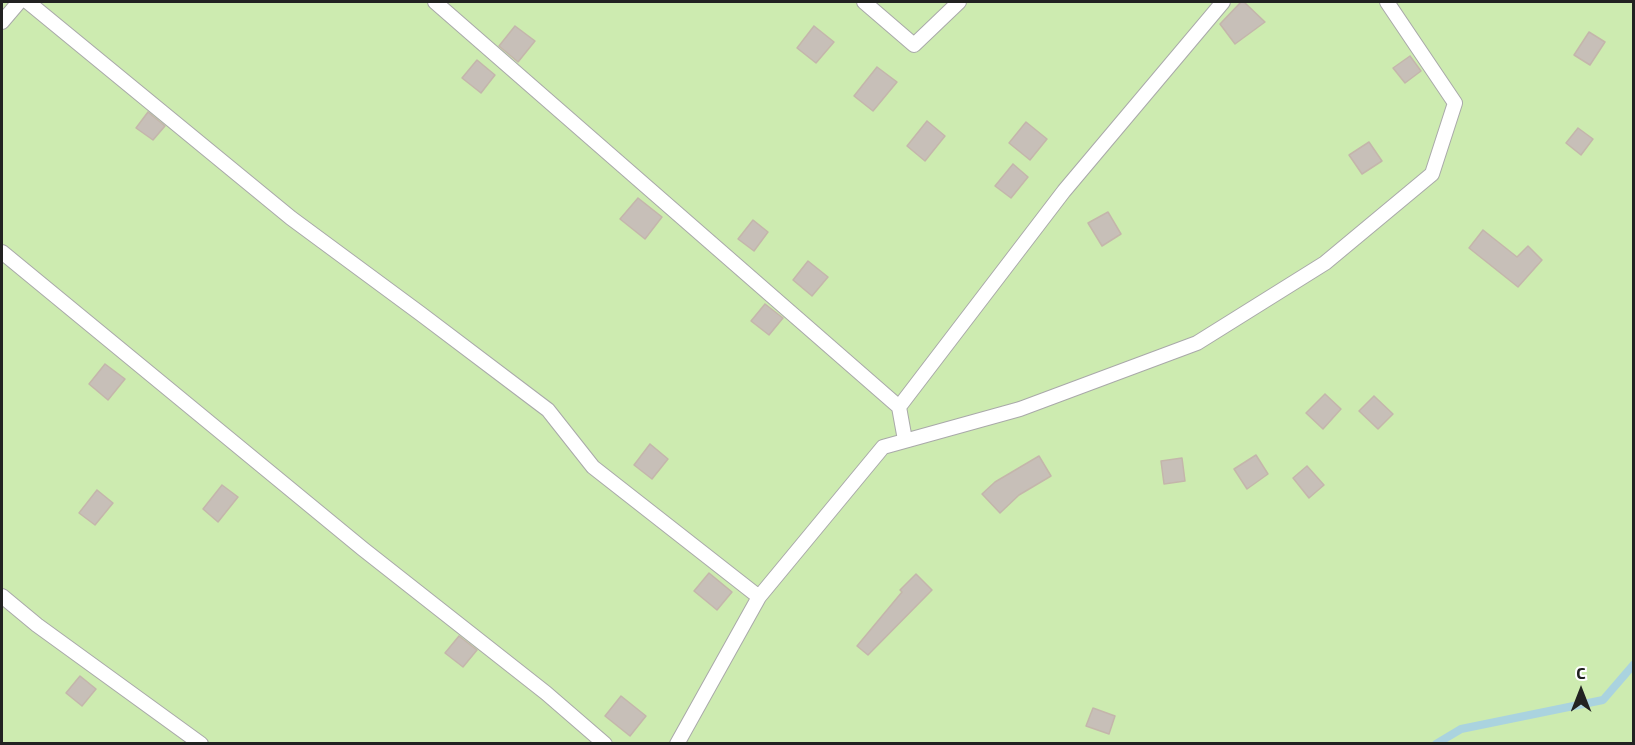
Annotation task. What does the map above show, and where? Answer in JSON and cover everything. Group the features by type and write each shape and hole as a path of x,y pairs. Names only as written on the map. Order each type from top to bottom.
{"lane":[{"path":"2,22 19,2"},
{"path":"27,2 291,218 548,410 592,466 759,597"},
{"path":"435,2 899,407 905,440"},
{"path":"864,2 914,45 959,2"},
{"path":"899,407 1064,191 1223,2"},
{"path":"677,744 759,597 883,447 1020,410 1197,343 1325,263 1432,174 1455,103 1387,2"},
{"path":"2,252 363,549 546,693 605,744"},
{"path":"2,596 37,625 201,744"}],"green space":[{"path":"2,2 1633,2 1633,743 2,743"}],"building":[{"path":"1241,2 1244,2 1265,22 1235,44 1220,24"},
{"path":"515,26 535,41 518,62 499,46"},
{"path":"814,26 834,42 816,63 797,48"},
{"path":"1589,32 1605,42 1590,65 1574,55"},
{"path":"1410,56 1421,71 1405,83 1393,68"},
{"path":"477,60 495,75 481,93 462,78"},
{"path":"877,67 897,82 873,111 854,96"},
{"path":"148,112 165,126 153,140 136,128"},
{"path":"927,121 945,136 925,161 907,146"},
{"path":"1026,122 1047,139 1030,160 1009,143"},
{"path":"1578,128 1593,139 1581,155 1566,143"},
{"path":"1369,142 1382,161 1362,174 1349,155"},
{"path":"1013,164 1028,177 1011,198 995,186"},
{"path":"638,198 662,217 645,239 620,219"},
{"path":"1108,212 1121,234 1102,246 1088,223"},
{"path":"753,220 768,232 754,251 738,239"},
{"path":"1483,230 1517,257 1528,246 1542,260 1518,287 1469,248"},
{"path":"808,261 828,277 812,296 793,280"},
{"path":"765,304 783,318 769,335 751,321"},
{"path":"105,364 125,379 108,400 89,384"},
{"path":"1325,394 1341,409 1323,429 1306,413"},
{"path":"1374,396 1393,414 1378,429 1359,411"},
{"path":"650,444 668,459 652,479 634,465"},
{"path":"1256,455 1268,474 1247,489 1234,469"},
{"path":"1039,456 1051,476 1019,495 1000,513 982,494 995,482"},
{"path":"1182,458 1185,481 1164,484 1161,461"},
{"path":"1307,466 1324,485 1309,498 1293,478"},
{"path":"222,485 238,497 218,522 203,509"},
{"path":"97,490 113,503 95,525 79,513"},
{"path":"709,573 732,592 717,610 694,591"},
{"path":"916,574 932,590 868,655 857,646 902,592 900,590"},
{"path":"459,636 477,650 463,667 445,653"},
{"path":"80,676 96,689 82,706 66,693"},
{"path":"621,696 646,716 630,736 605,716"},
{"path":"1093,708 1115,716 1109,734 1086,726"}],"waterway":[{"path":"1436,744 1461,729 1603,700 1634,664"}]}
